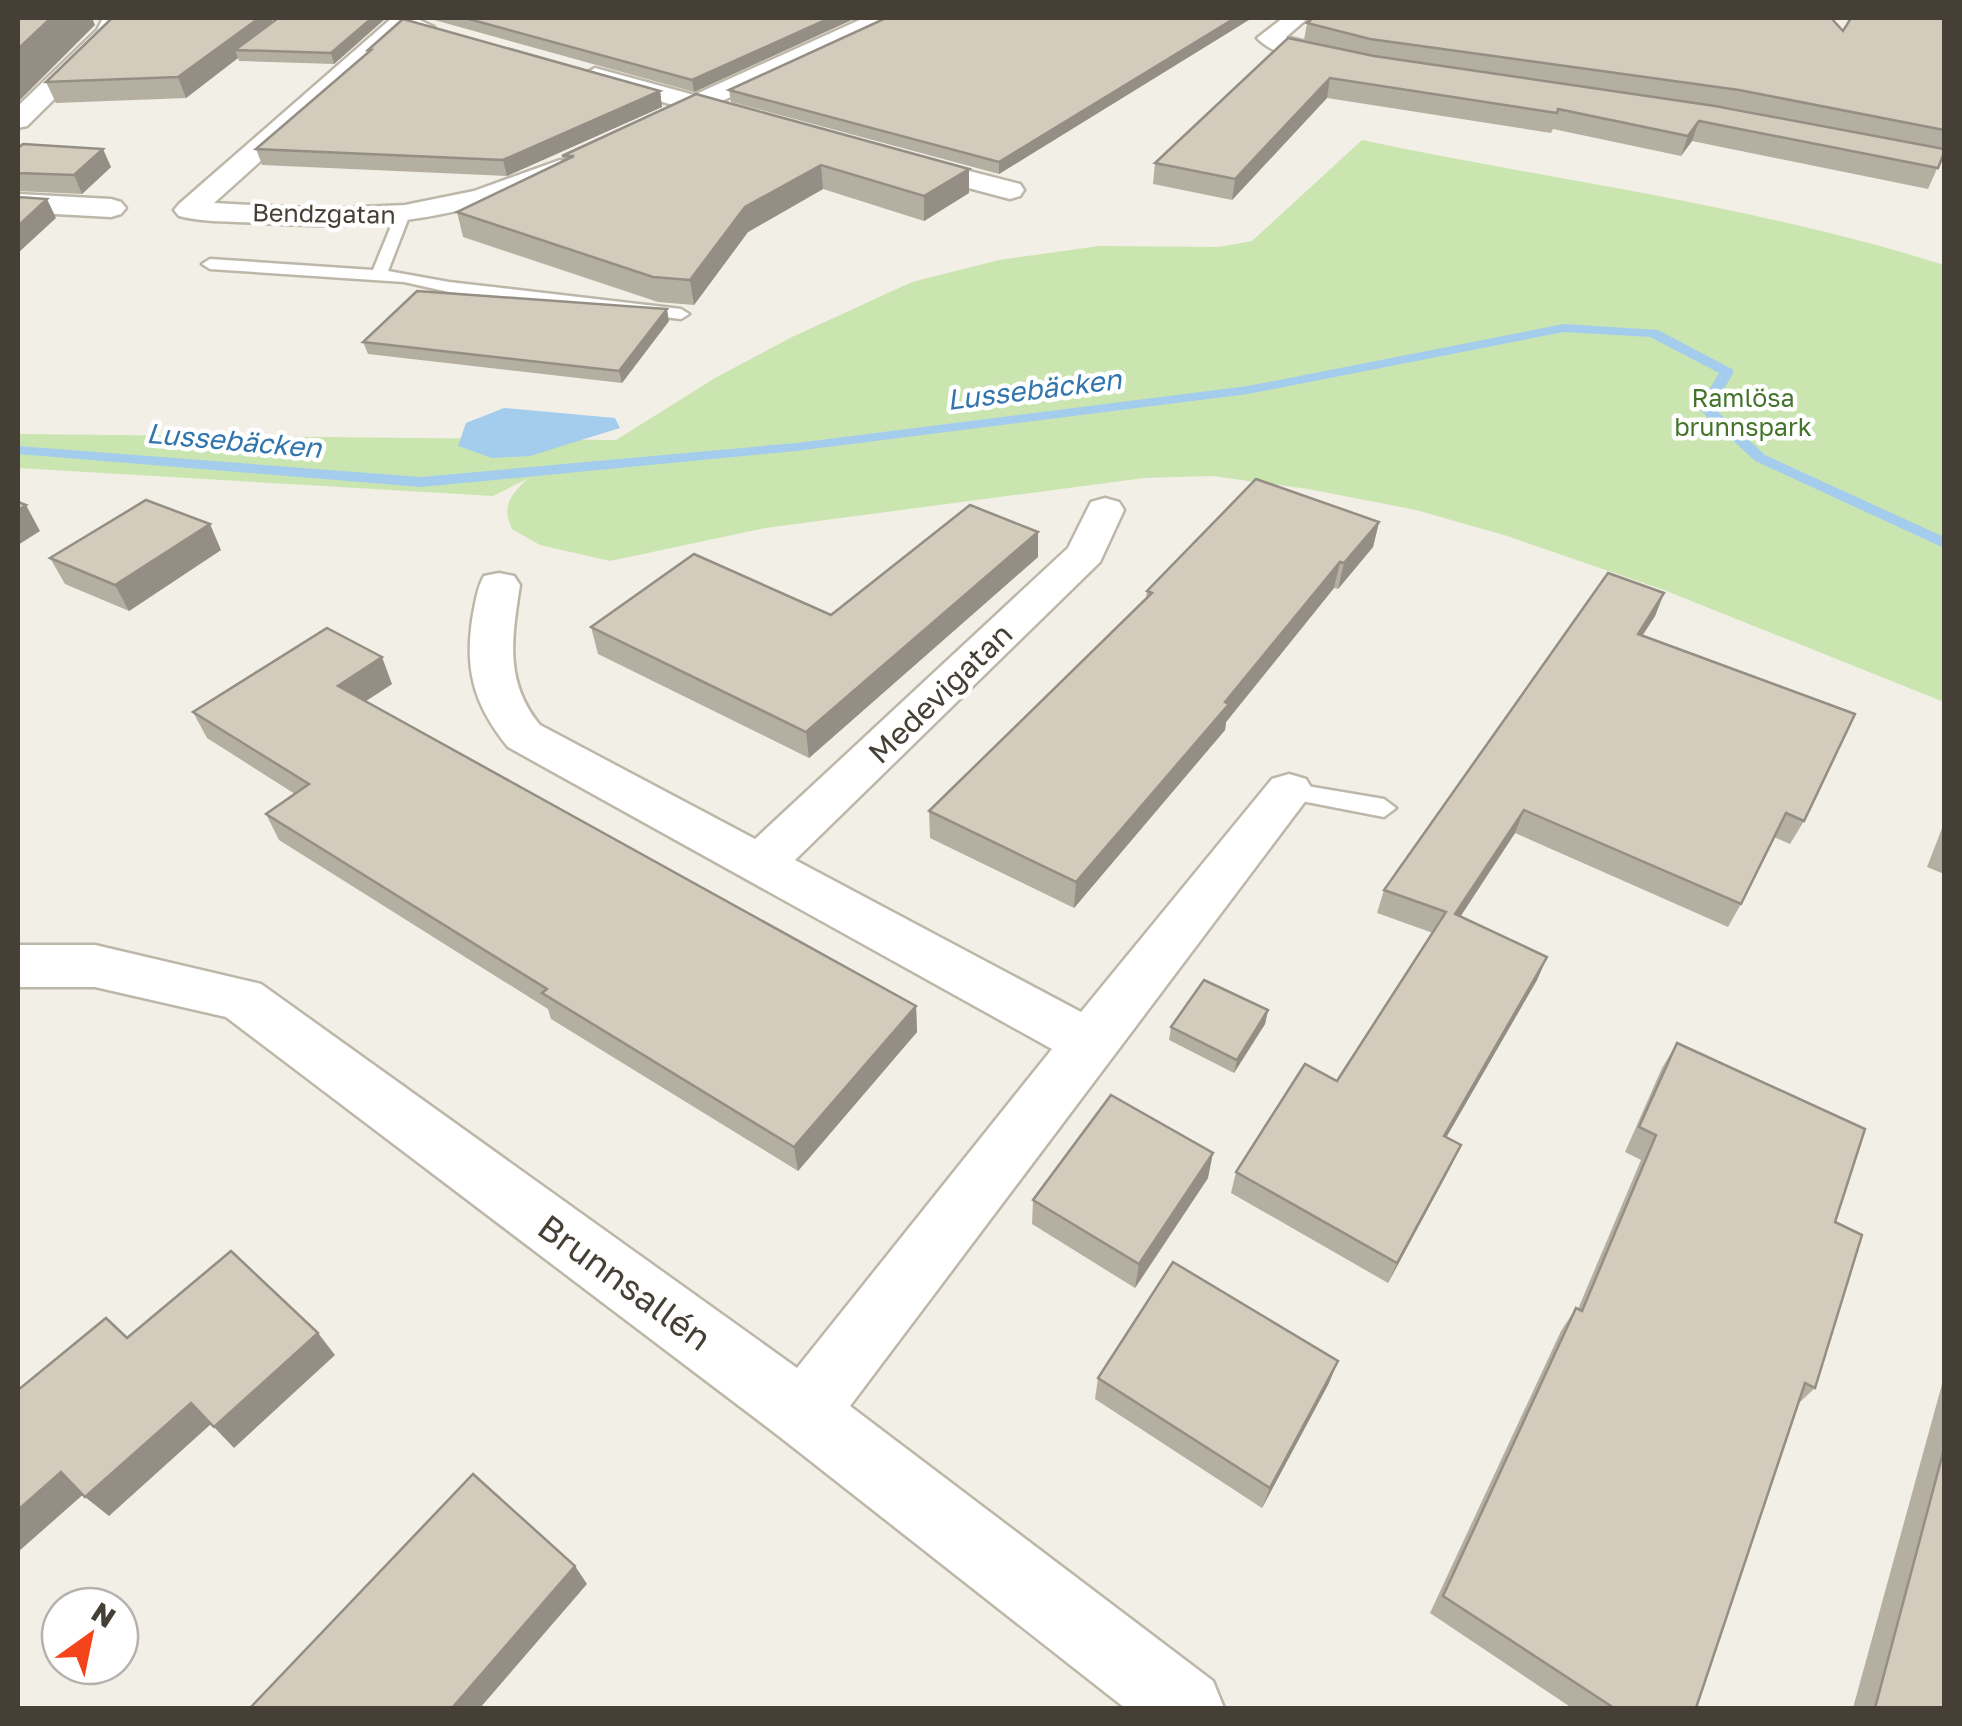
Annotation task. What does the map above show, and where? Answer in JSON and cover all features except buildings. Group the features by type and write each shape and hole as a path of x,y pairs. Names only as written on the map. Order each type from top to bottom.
{"street":[{"path":"18,120 108,33 114,18"},
{"path":"662,120 882,18"},
{"path":"1297,18 1268,38 1290,48 1371,65"},
{"name":"Bendzgatan","path":"438,31 402,21 189,210 327,216 403,214 501,192 592,153"},
{"path":"568,67 773,125"},
{"path":"887,158 1010,190"},
{"path":"18,203 112,208"},
{"name":"Medevigatan","path":"760,864 1086,554 1104,510"},
{"path":"499,585 490,642 492,691 502,714 524,736 1088,1043"},
{"path":"804,1413 1088,1043 1288,791"},
{"name":"Brunnsallén","path":"18,966 96,966 242,1000 804,1413 1186,1708"}],"lane":[{"path":"379,275 403,214"},
{"path":"210,264 379,275 681,314"},
{"path":"1288,791 1384,808"}],"green space":[{"name":"Ramlösa brunnspark","path":"1362,140 1728,210 1944,265 1944,702 1664,590 1504,535 1416,510 1212,476 1144,478 765,528 610,561 540,545 512,529 507,513 509,501 527,479 493,496 18,468 18,434 616,440 715,378 792,337 912,282 999,260 1099,246 1219,247 1252,241"}],"water":[{"path":"504,408 615,418 620,428 530,456 492,458 458,446 466,423"}],"waterway":[{"name":"Lussebäcken","path":"18,450 421,482 796,447 1248,390 1564,328 1653,333 1727,372 1705,408 1760,458 1944,543"}]}
